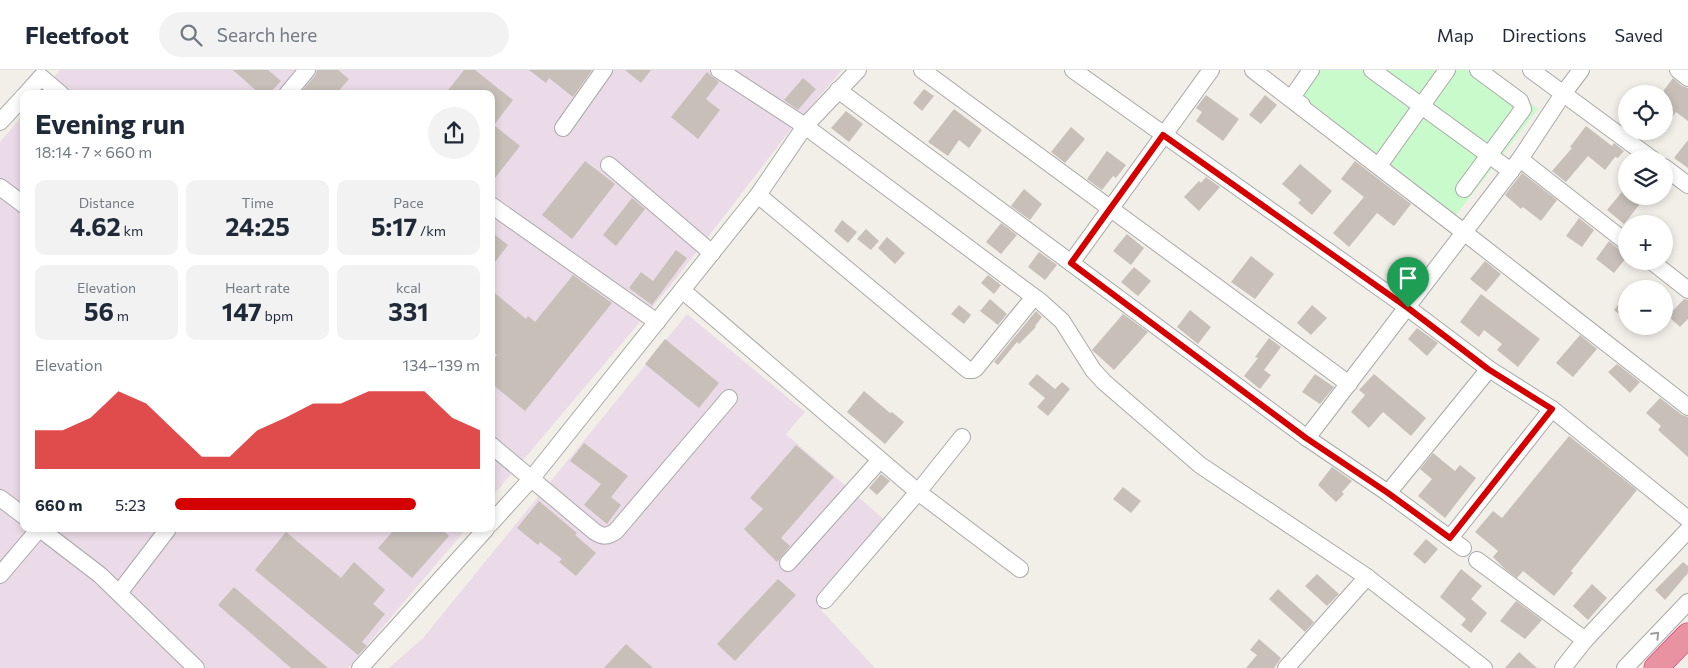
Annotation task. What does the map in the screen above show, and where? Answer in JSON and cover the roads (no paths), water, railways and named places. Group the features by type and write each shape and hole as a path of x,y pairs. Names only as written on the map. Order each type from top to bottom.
{"highway":[{"path":"1656,668 1688,635"}],"street":[{"path":"290,90 307,70"},
{"path":"563,128 604,70"},
{"path":"719,70 805,126 1034,297 1062,321 1093,370 1104,382 1200,465 1367,577 1484,668"},
{"path":"922,70 1349,384"},
{"path":"1073,70 1408,308 1488,369 1552,409 1688,519"},
{"path":"1071,263 1211,70"},
{"path":"1253,70 1688,407"},
{"path":"1311,70 1294,92 1293,98 1440,208"},
{"path":"1372,70 1490,156 1516,165 1618,236"},
{"path":"1380,164 1447,70"},
{"path":"1464,190 1523,109 1520,101 1478,70"},
{"path":"1531,70 1640,150"},
{"path":"1306,438 1408,308 1516,165 1581,70"},
{"path":"1678,70 1688,78"},
{"path":"495,519 532,478 758,195 805,126 853,72"},
{"path":"30,90 44,74 58,90"},
{"path":"838,90 1306,438 1388,493 1457,543 1552,409"},
{"path":"0,122 20,100"},
{"path":"609,165 712,253"},
{"path":"1673,174 1688,185"},
{"path":"0,187 20,202"},
{"path":"758,195 968,370 976,368 1034,297"},
{"path":"495,208 657,322"},
{"path":"1662,270 1688,290"},
{"path":"682,290 918,492 1020,569"},
{"path":"1388,493 1488,369"},
{"path":"495,448 595,532 602,536 609,536 616,531 729,398"},
{"path":"825,600 918,492 962,437"},
{"path":"788,563 880,460"},
{"path":"0,498 20,513"},
{"path":"1563,668 1586,640 1688,530"},
{"path":"0,575 37,532"},
{"path":"44,532 100,575 196,668"},
{"path":"119,593 166,532"},
{"path":"360,668 483,532"},
{"path":"1478,560 1586,640"},
{"path":"1286,668 1367,577"},
{"path":"1625,668 1688,602"}]}
